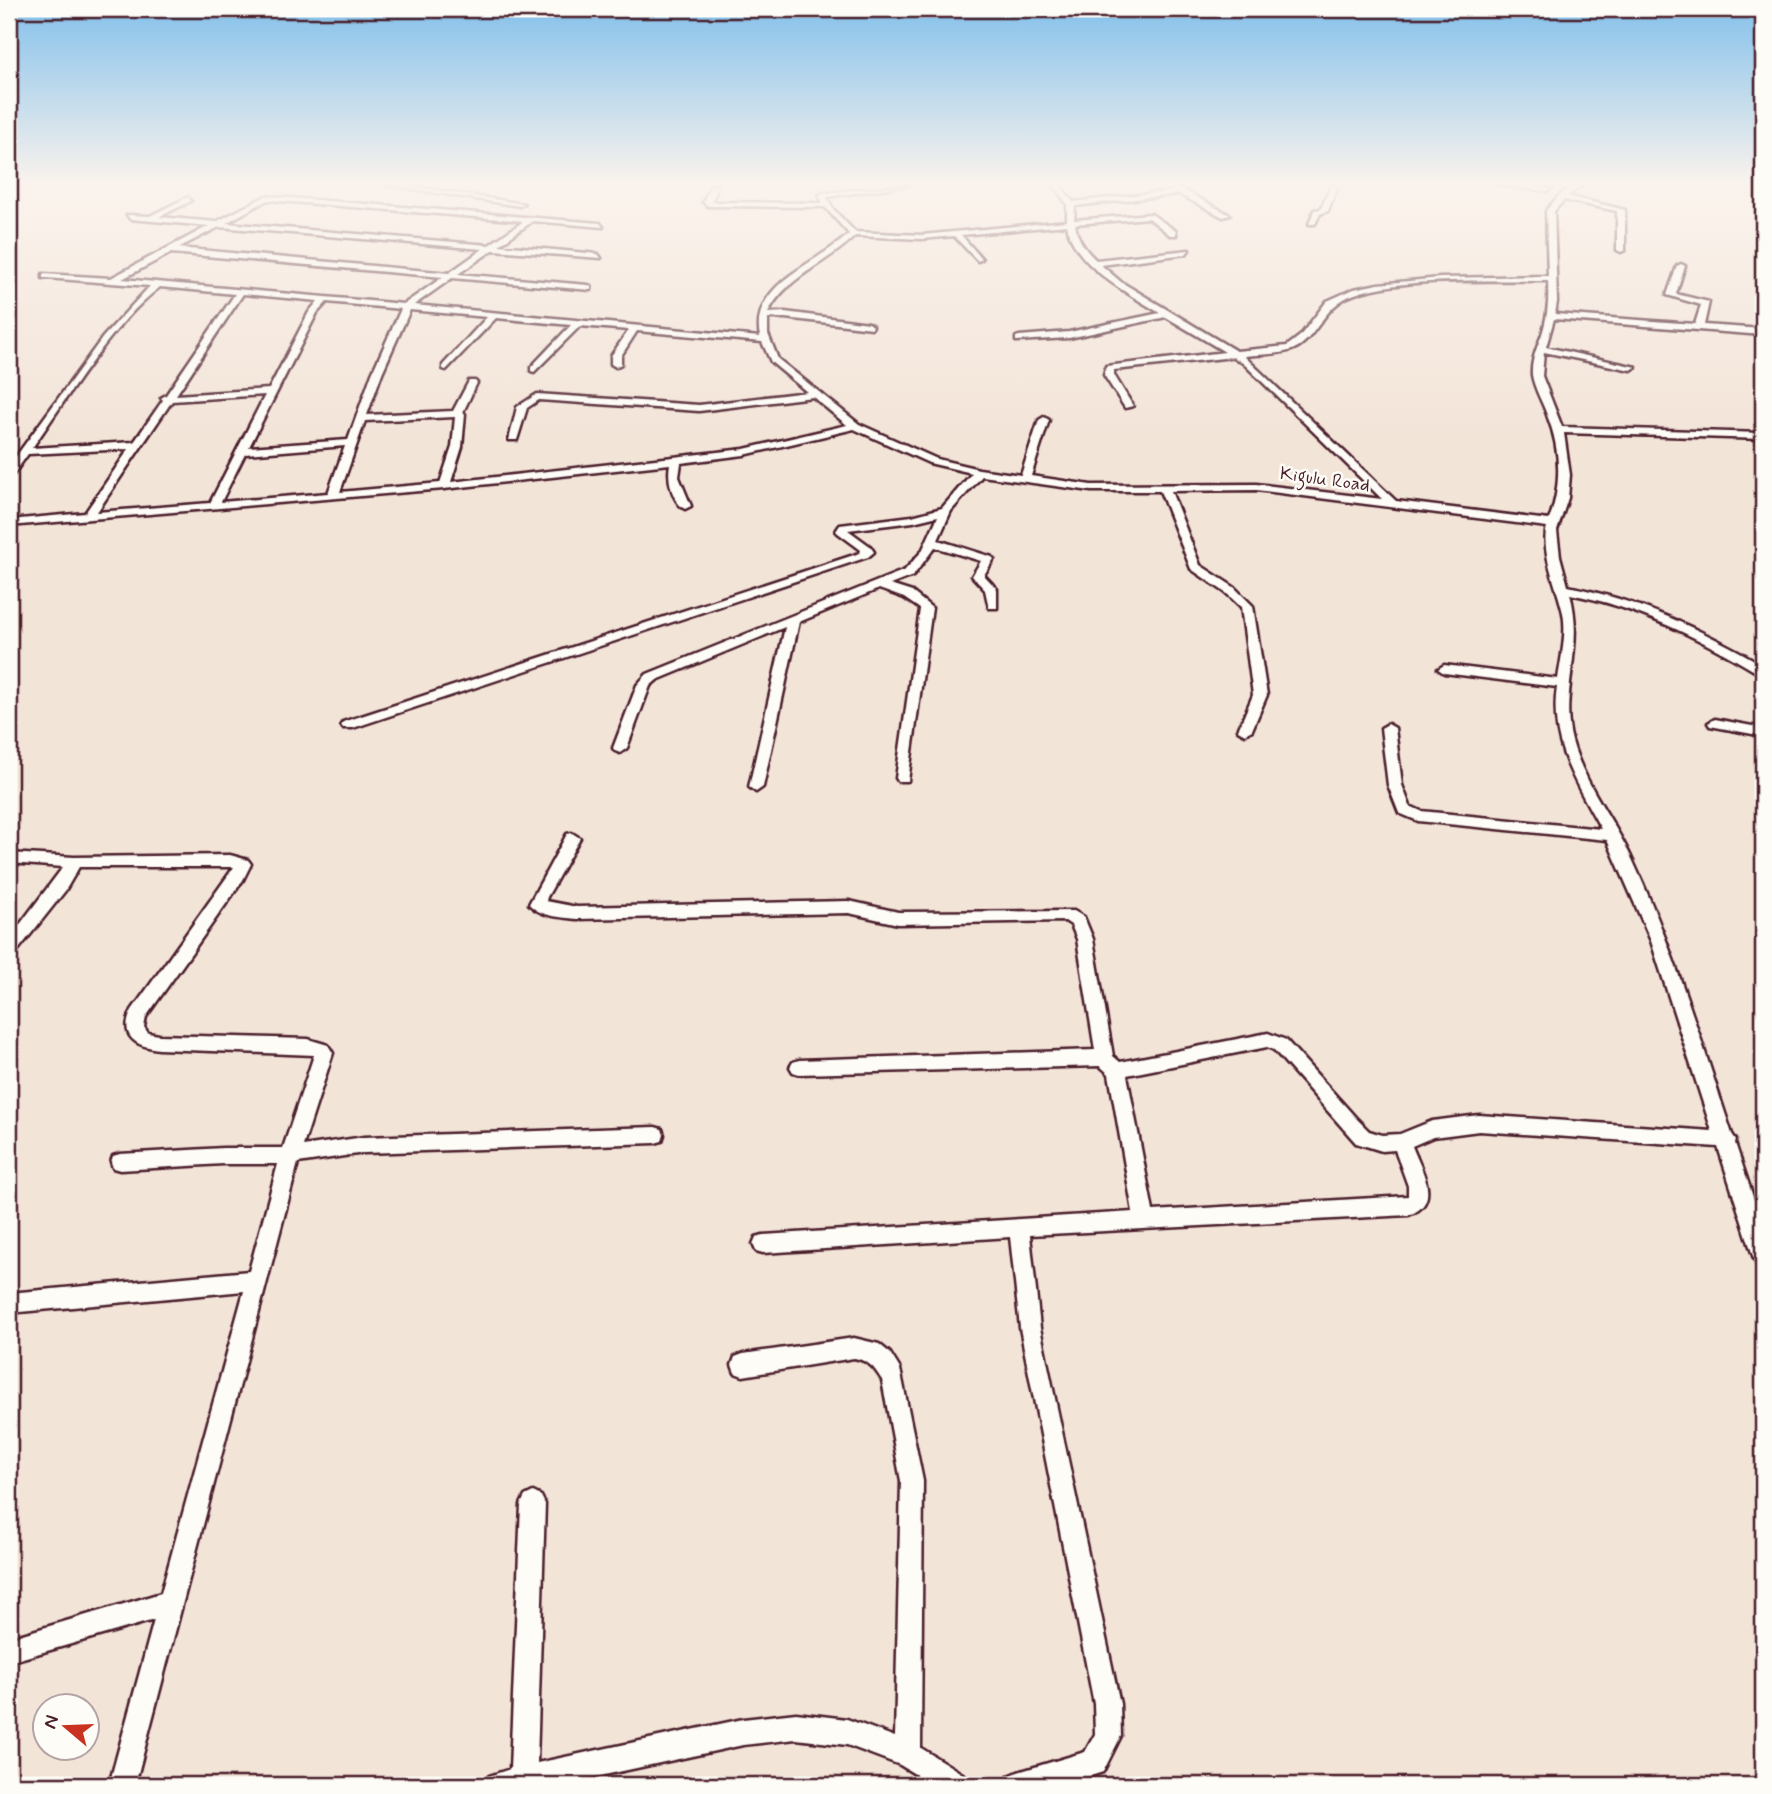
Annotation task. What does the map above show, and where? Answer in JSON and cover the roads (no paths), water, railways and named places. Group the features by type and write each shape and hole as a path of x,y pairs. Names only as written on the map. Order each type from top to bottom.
{"street":[{"path":"112,281 135,269"},
{"path":"387,269 588,288"},
{"path":"333,495 351,443 407,306 456,269"},
{"path":"46,276 242,291 765,340 765,316 772,296 779,287 805,269"},
{"path":"1102,269 1118,284 1238,355 1394,505"},
{"path":"1552,269 1552,316 1537,362 1539,385 1558,430 1565,475 1563,498 1553,524 1551,543 1571,630 1561,708 1565,741 1578,773 1612,835 1659,941 1727,1140 1763,1256"},
{"path":"1680,269 1671,295 1706,304 1699,326"},
{"path":"1128,406 1110,375 1109,368 1279,350 1297,344 1334,299 1348,292 1398,285 1552,278"},
{"path":"9,473 117,325 148,289 158,284"},
{"path":"89,516 139,444 166,398 242,291"},
{"path":"215,503 313,312 325,299"},
{"path":"446,368 495,314"},
{"path":"1019,339 1069,335 1167,314"},
{"path":"765,316 785,315 869,327"},
{"path":"1552,316 1763,332"},
{"path":"534,369 578,323"},
{"path":"616,364 616,356 635,327"},
{"name":"Kigulu Road","path":"765,340 774,360 855,426 914,454 979,472 1091,488 1256,487 1394,505 1434,514 1553,524"},
{"path":"1540,349 1631,366"},
{"path":"457,413 472,383"},
{"path":"166,398 272,392"},
{"path":"513,438 522,407 537,397 683,408 814,394"},
{"path":"361,418 457,413"},
{"path":"444,486 457,447 460,414 457,413"},
{"path":"1025,479 1044,420"},
{"path":"9,523 215,503 444,486 677,460 744,452 855,426"},
{"path":"1558,430 1763,436"},
{"path":"243,451 351,443"},
{"path":"25,451 139,444"},
{"path":"677,460 672,469 673,476 685,506"},
{"path":"621,748 644,685 652,677 909,573 931,542 946,510 979,472"},
{"path":"1164,487 1195,567 1230,590 1247,606 1260,695 1245,730"},
{"path":"348,725 864,555 868,552 866,548 842,531 849,525 913,519 946,510"},
{"path":"931,542 988,559 978,576 991,589 993,605"},
{"path":"881,586 908,595 926,608 903,778"},
{"path":"1563,589 1608,597 1644,609 1763,670"},
{"path":"756,787 793,621"},
{"path":"1444,669 1564,684"},
{"path":"1715,723 1763,732"},
{"path":"1388,728 1395,785 1404,809 1418,816 1612,835"},
{"path":"572,838 539,897 537,904 548,909 577,913 663,908 849,907 898,918 1068,915 1078,921 1085,939 1145,1222"},
{"path":"9,858 74,862 230,860 243,864 238,876 134,1026 136,1034 145,1040 159,1042 308,1046 322,1049 323,1061 290,1156 122,1785"},
{"path":"9,950 59,887 74,862"},
{"path":"799,1068 948,1065 1054,1058 1111,1065 1268,1040 1280,1045 1363,1137 1382,1143 1401,1142 1432,1129 1479,1123 1727,1140"},
{"path":"120,1162 290,1156 364,1145 655,1135"},
{"path":"763,1244 1409,1206 1418,1200 1418,1186 1401,1142"},
{"path":"1018,1785 1094,1763 1108,1736 1107,1704 1087,1596 1030,1328 1019,1228"},
{"path":"9,1303 256,1280"},
{"path":"743,1365 854,1348 871,1351 881,1360 892,1377 912,1481 908,1755"},
{"path":"533,1504 511,1782 572,1778 743,1732 796,1726 847,1732 908,1755 957,1785"},
{"path":"9,1650 170,1603"}]}
